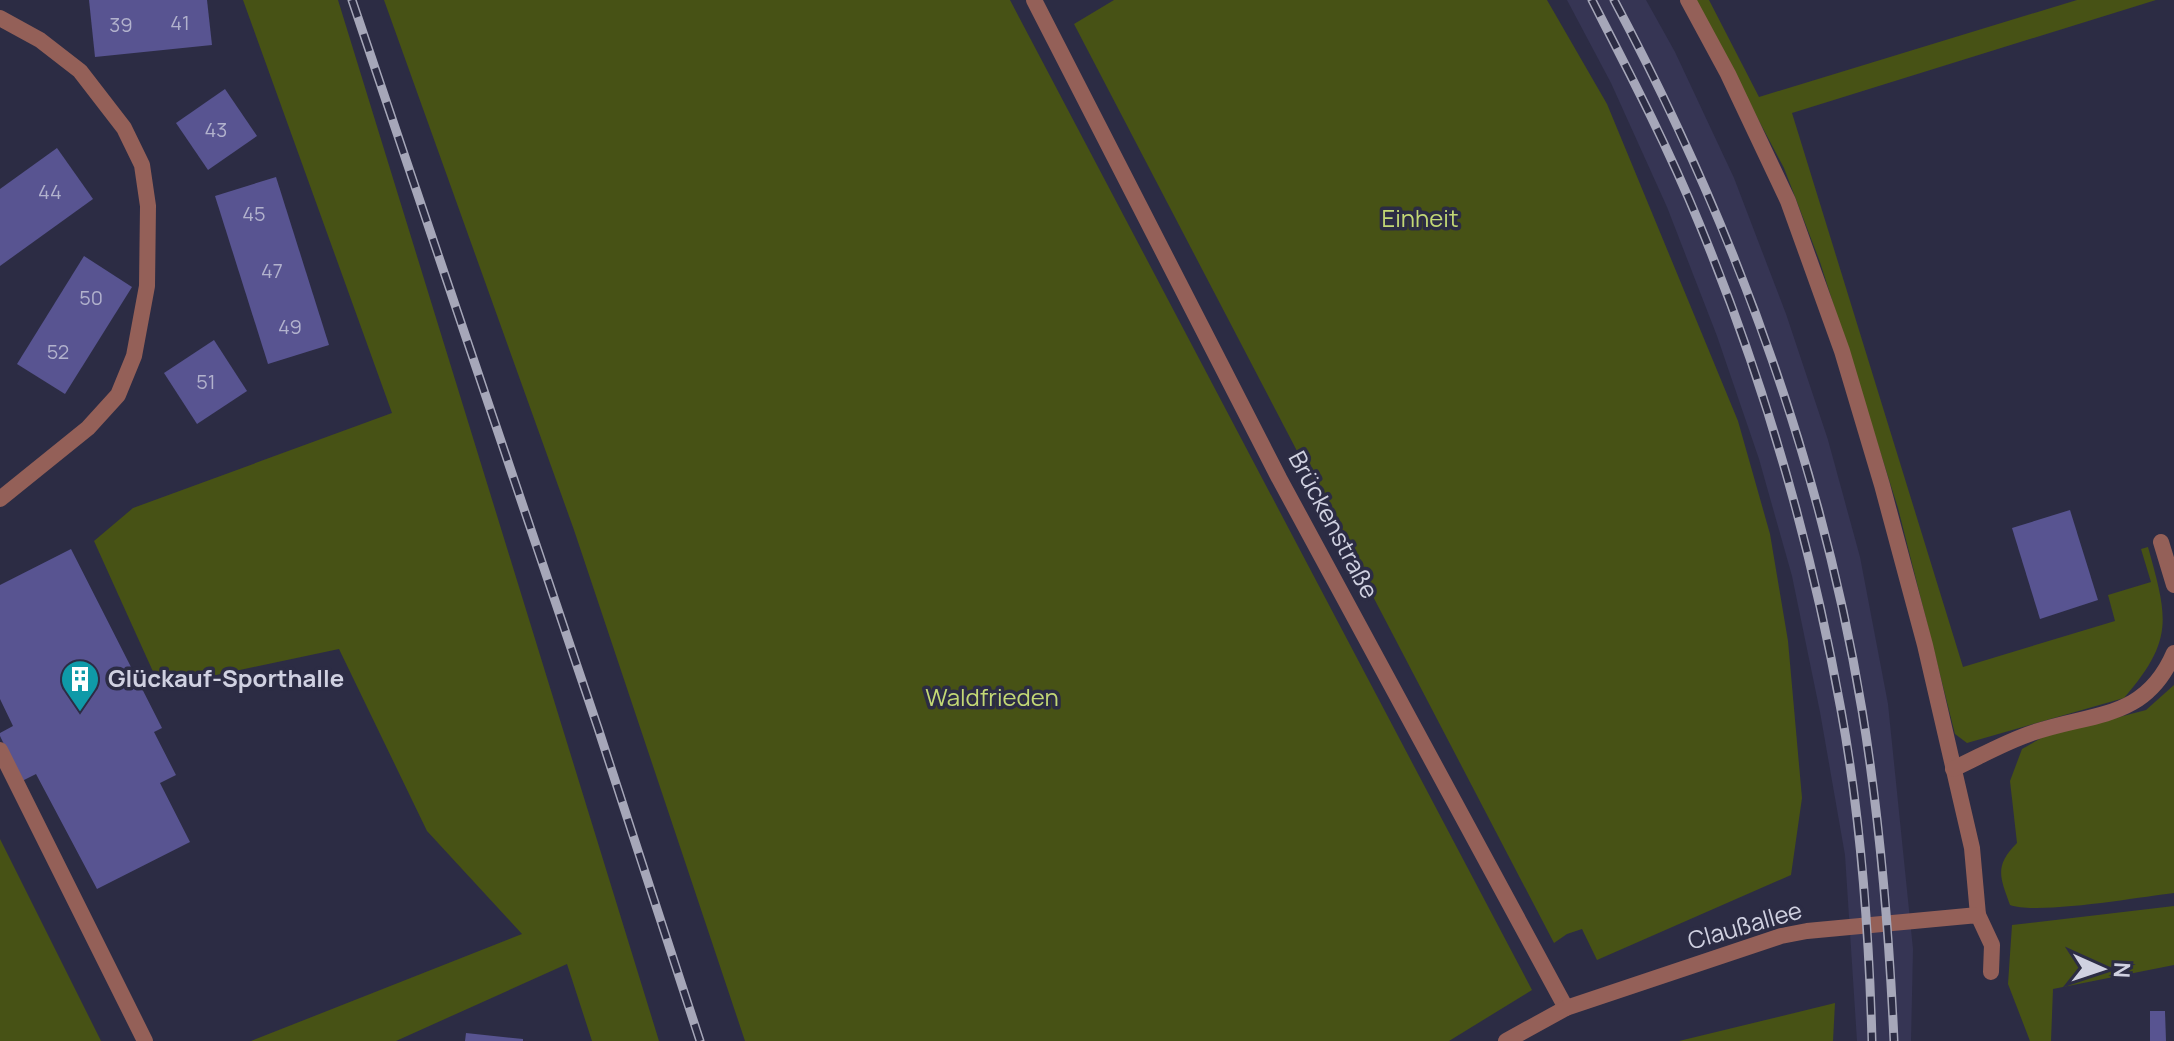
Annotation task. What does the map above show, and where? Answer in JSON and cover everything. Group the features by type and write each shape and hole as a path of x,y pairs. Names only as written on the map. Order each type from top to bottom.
{"street":[{"name":"Brückenstraße","path":"1034,0 1279,478 1566,1008"},
{"path":"1688,0 1728,74 1788,201 1842,351 1925,645 1972,848 1978,915 1992,945 1991,972"},
{"path":"0,18 40,40 80,71 124,128 142,165 148,206 147,286 134,356 118,395 88,428 0,499"},
{"path":"2161,542 2174,585"},
{"path":"1953,769 2031,733 2127,708 2149,692 2165,673 2174,653"},
{"path":"0,750 145,1041"},
{"name":"Claußallee","path":"1566,1008 1781,936 1978,915"},
{"path":"1506,1041 1566,1008"}],"shaded area":[{"path":"1567,0 1646,0 1675,52 1734,178 1786,314 1828,440 1860,557 1888,704 1913,949 1911,1041 1857,1041 1845,855 1792,576 1759,459 1717,336 1667,207 1611,83"}],"green space":[{"path":"243,0 338,0 659,1041 592,1041 567,964 396,1041 251,1041 522,934 427,831 339,649 160,687 94,541 133,508 392,413"},
{"name":"Waldfrieden","path":"384,0 1010,0 1532,990 1449,1041 745,1041 574,530"},
{"name":"Einheit","path":"1114,0 1547,0 1607,104 1738,421 1770,534 1788,641 1802,798 1791,875 1597,960 1582,929 1554,943 1074,24"},
{"path":"1695,0 1709,0 1759,97 2077,0 2156,0 1792,113 1963,667 2115,621 2108,595 2151,582 2141,549 2148,547 2160,593 2162,628 2152,660 2124,698 1967,743 1955,734 1898,508 1820,262 1784,168"},
{"path":"2174,685 2174,893 2065,907 2024,908 2010,905 2001,872 2005,858 2017,843 2010,781 2022,749 2043,737 2146,710"},
{"path":"0,839 101,1041 0,1041"},
{"path":"2174,906 2174,965 2053,989 2051,1041 2030,1041 2008,984 2012,925"},
{"path":"1835,1003 1833,1041 1679,1041"}],"building":[{"path":"89,0 207,0 212,45 95,57"},
{"path":"225,89 257,136 208,170 176,123"},
{"path":"57,148 93,199 0,266 0,189"},
{"path":"276,177 329,345 268,364 215,196"},
{"path":"84,256 132,287 65,394 17,364"},
{"path":"214,340 247,391 197,424 164,373"},
{"path":"2070,510 2098,600 2040,619 2012,528"},
{"name":"Glückauf-Sporthalle","path":"71,549 162,728 154,732 176,775 160,783 190,842 97,889 36,774 22,781 0,736 13,726 0,699 0,585"},
{"path":"2150,1011 2165,1011 2166,1041 2150,1041"},
{"path":"466,1033 523,1039 523,1041 465,1041"}],"railway":[{"path":"352,0 598,728 700,1041"},
{"path":"1592,0 1675,166 1723,282 1765,402 1800,524 1829,648 1854,792 1869,958 1872,1041"},
{"path":"1614,0 1657,84 1734,257 1797,435 1823,526 1862,710 1874,793 1894,1041"}],"place":[{"name":"Glückauf-Sporthalle","path":"80,713"}]}
